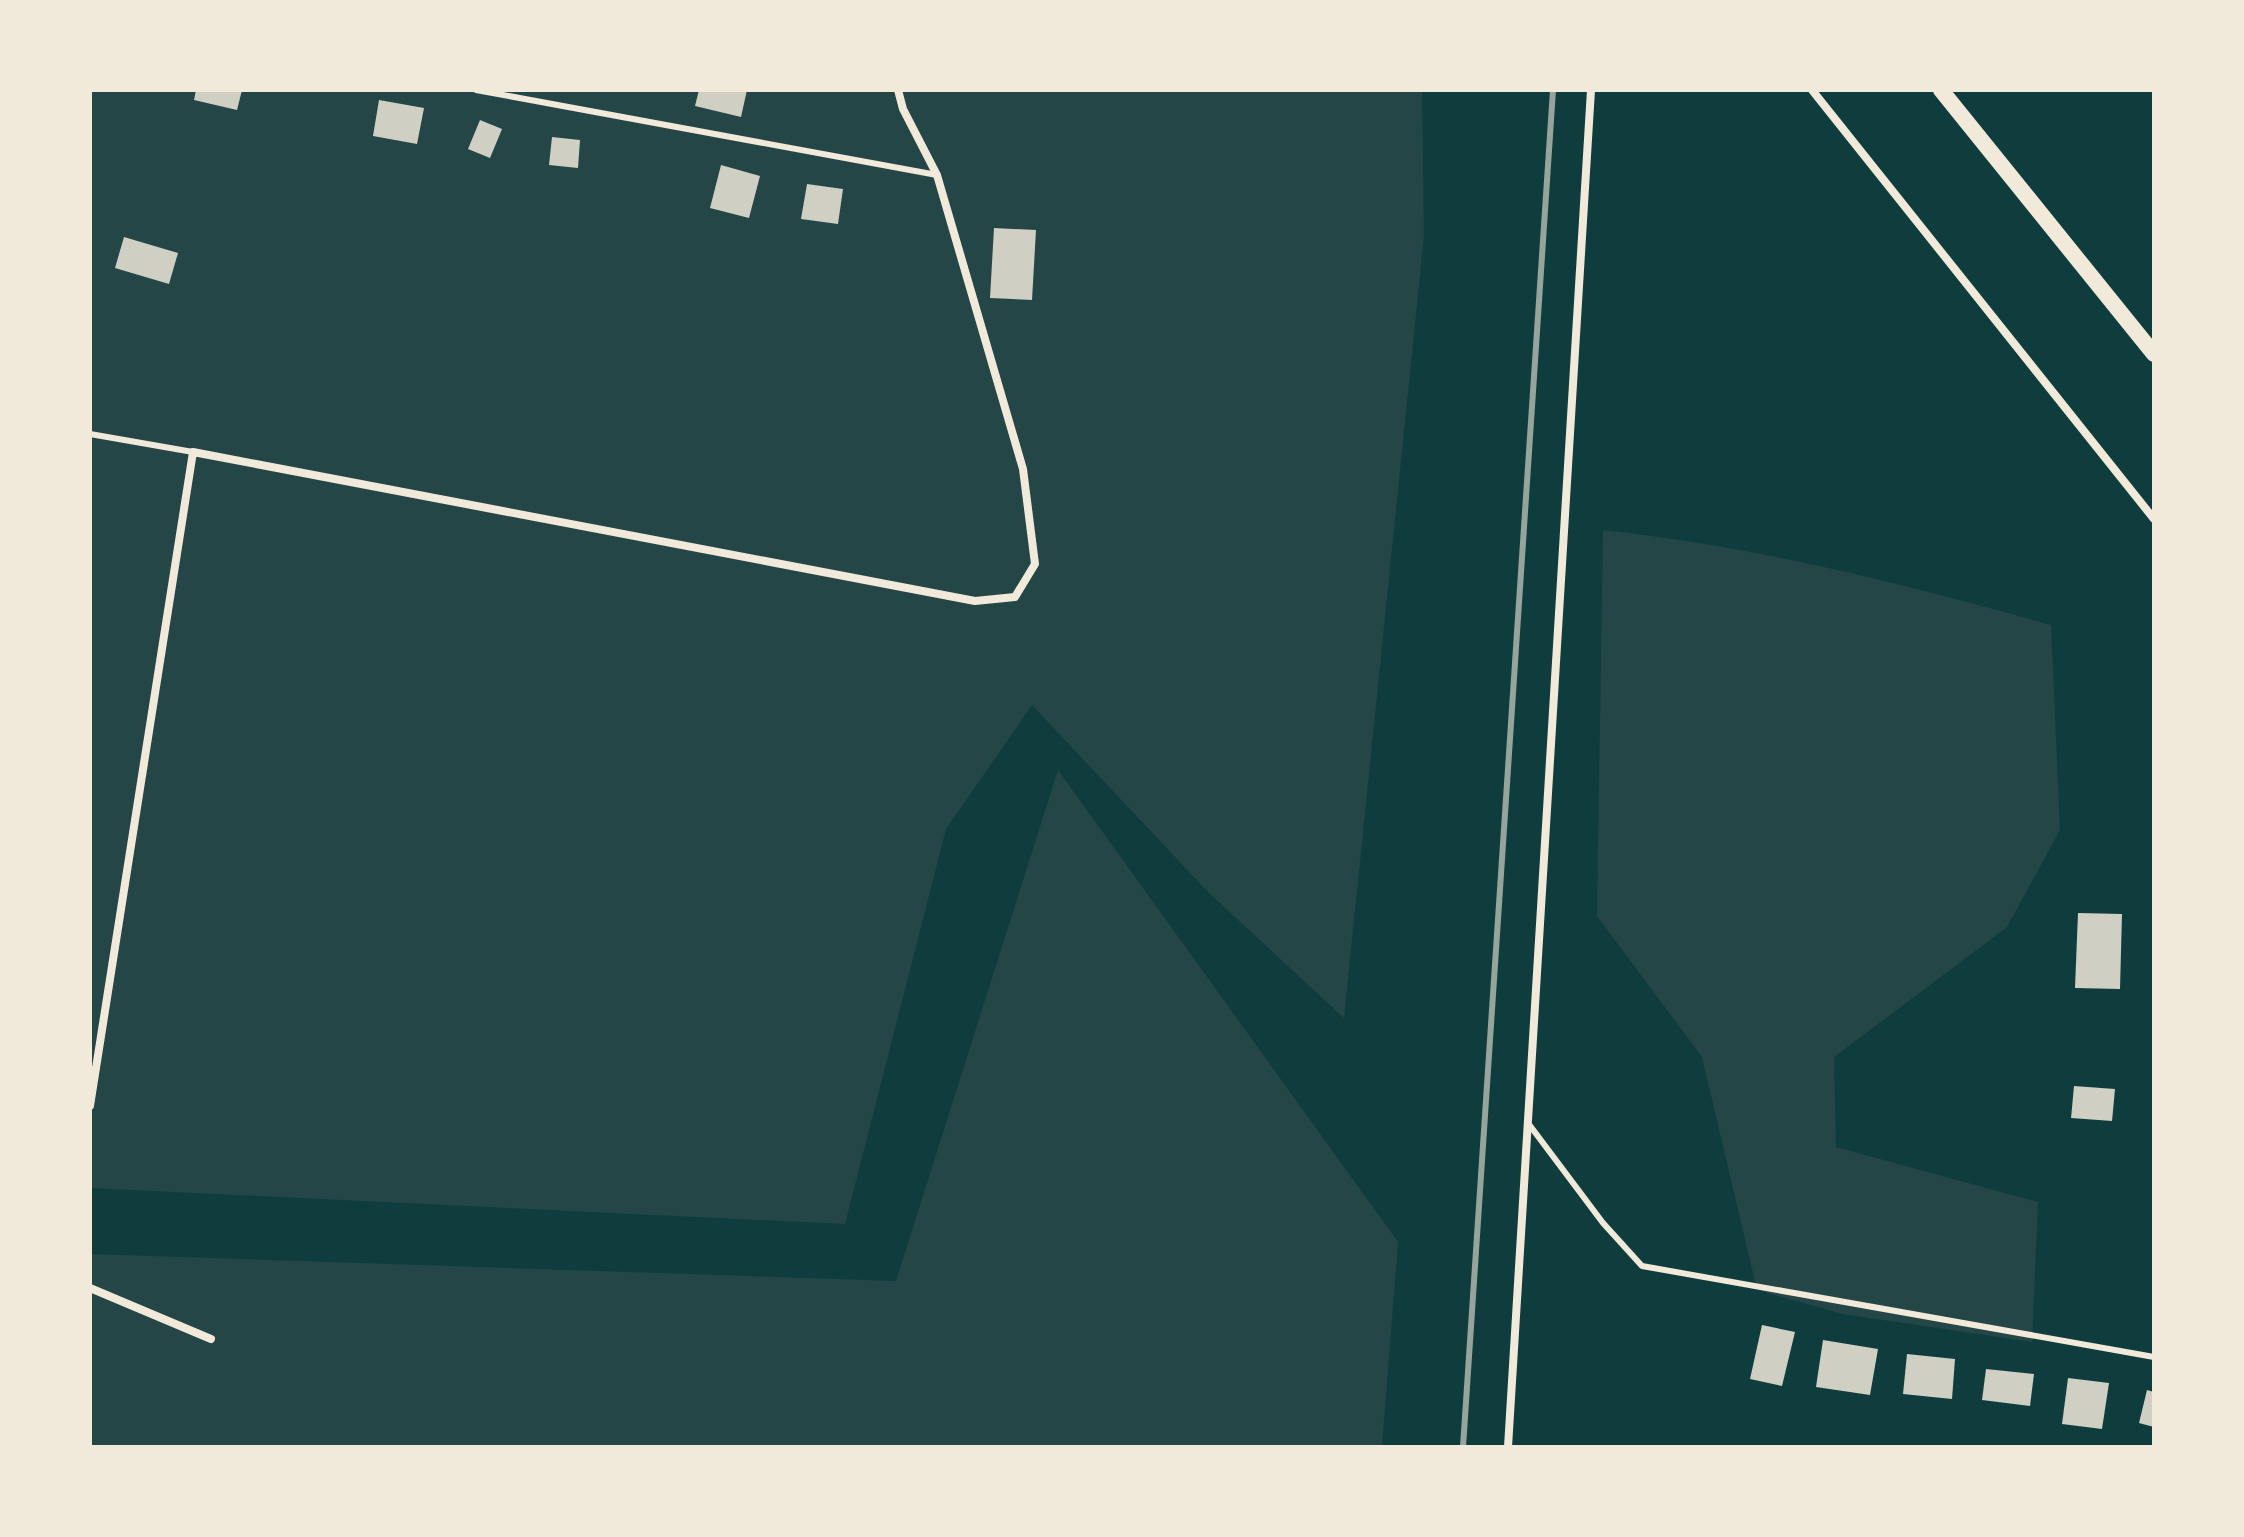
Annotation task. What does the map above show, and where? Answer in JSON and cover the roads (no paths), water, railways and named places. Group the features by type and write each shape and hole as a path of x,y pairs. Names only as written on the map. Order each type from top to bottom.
{"main road":[{"path":"1941,90 2154,354"}],"street":[{"path":"90,1106 193,452 975,601 1015,597 1035,564 1023,469 937,175 903,109 898,90"},
{"path":"1508,1447 1591,90"},
{"path":"1812,90 2154,519"},
{"path":"90,1288 211,1339"}],"lane":[{"path":"476,90 937,175"},
{"path":"90,434 193,452"},
{"path":"1528,1123 1603,1223 1642,1266 2154,1357"}],"railway":[{"path":"1463,1447 1553,90"}]}
